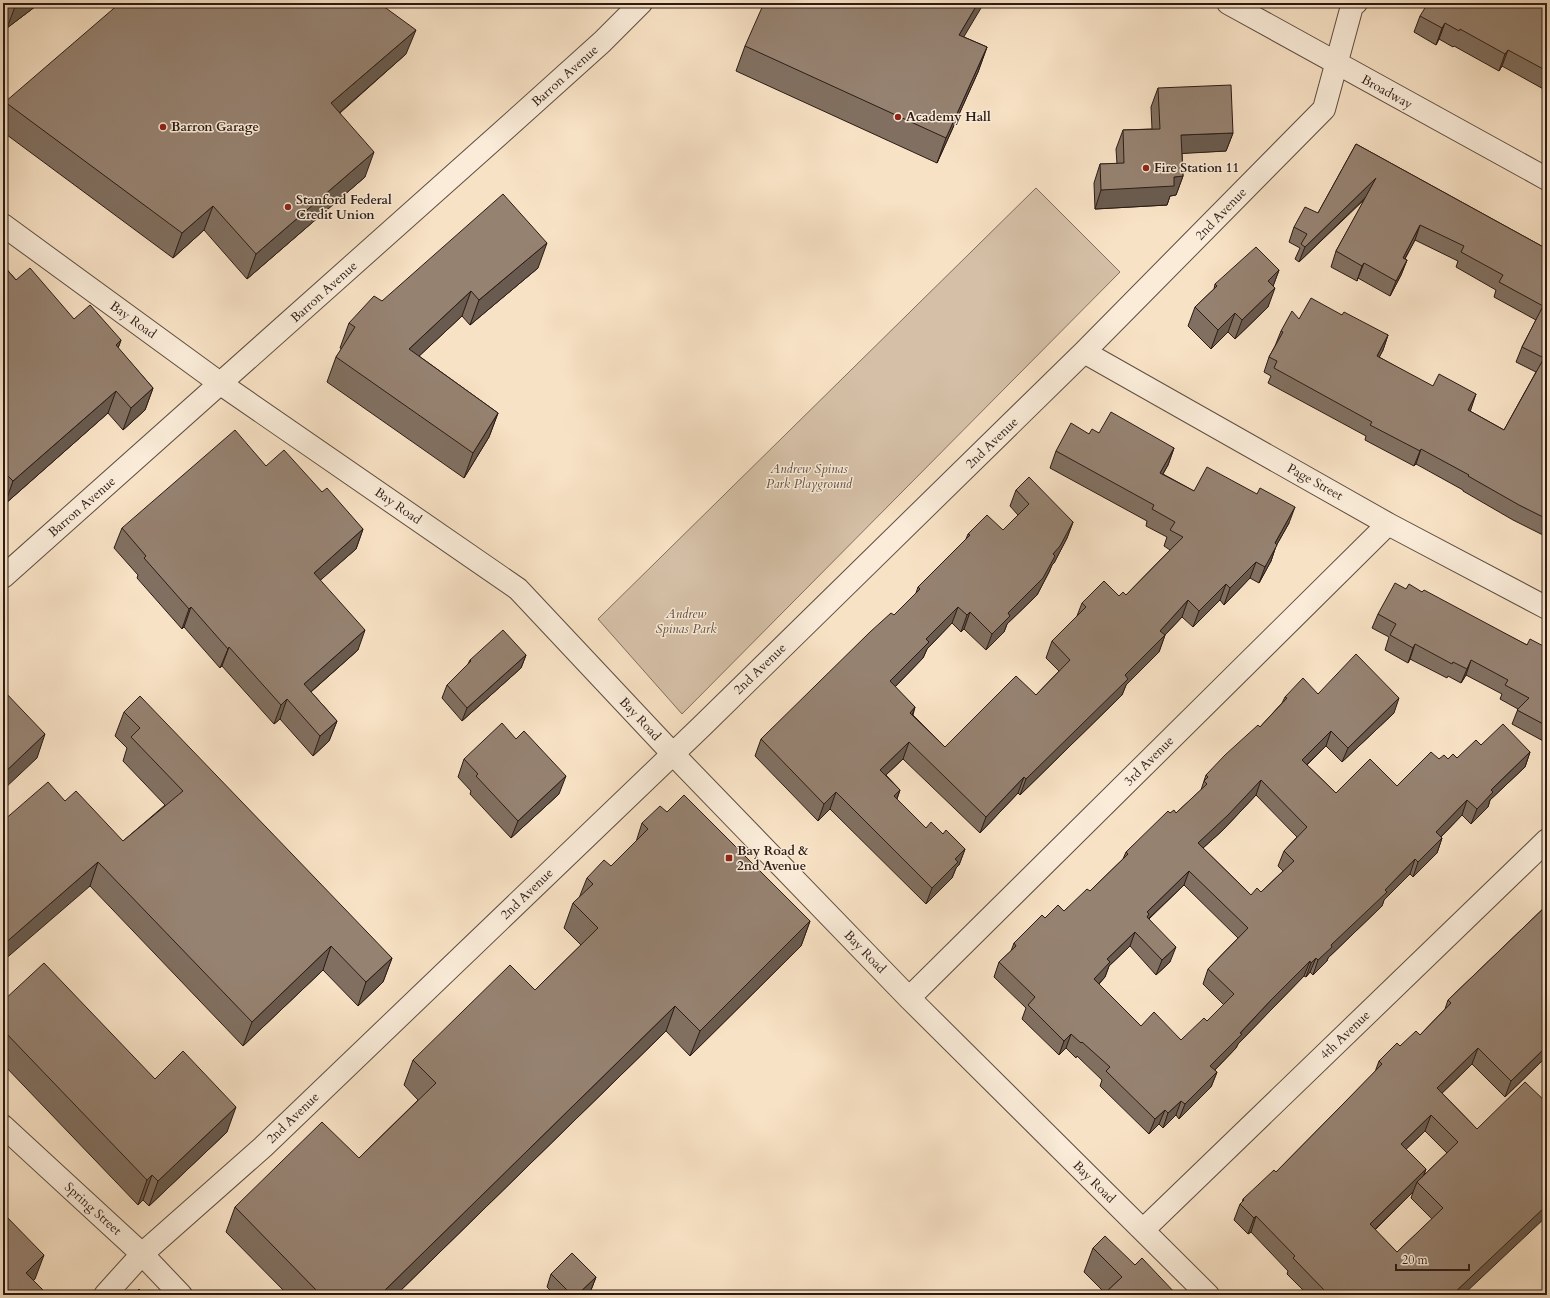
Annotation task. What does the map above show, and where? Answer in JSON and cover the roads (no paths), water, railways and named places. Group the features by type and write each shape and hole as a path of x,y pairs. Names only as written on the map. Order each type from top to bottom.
{"street":[{"name":"Barron Avenue","path":"3,577 502,132 602,42 641,3"},
{"name":"Broadway","path":"1228,3 1547,180"},
{"name":"2nd Avenue","path":"105,1295 142,1254 263,1147 674,754 1084,352 1324,109 1335,63 1352,6 1356,3"},
{"name":"Bay Road","path":"3,225 221,384 518,589 674,754 909,998 1208,1295"},
{"name":"Page Street","path":"1084,352 1388,524 1547,608"},
{"name":"3rd Avenue","path":"909,998 1388,524"},
{"name":"4th Avenue","path":"1143,1230 1547,840"},
{"name":"Spring Street","path":"3,1126 142,1254 181,1295"}],"place":[{"name":"Academy Hall","path":"898,117"},
{"name":"Barron Garage","path":"163,127"},
{"name":"Fire Station 11","path":"1146,168"},
{"name":"Stanford Federal Credit Union","path":"288,207"},
{"name":"Bay Road & 2nd Avenue","path":"729,858"}],"park label":[{"name":"Andrew Spinas Park Playground","path":"809,476"},
{"name":"Andrew Spinas Park","path":"686,622"}]}
